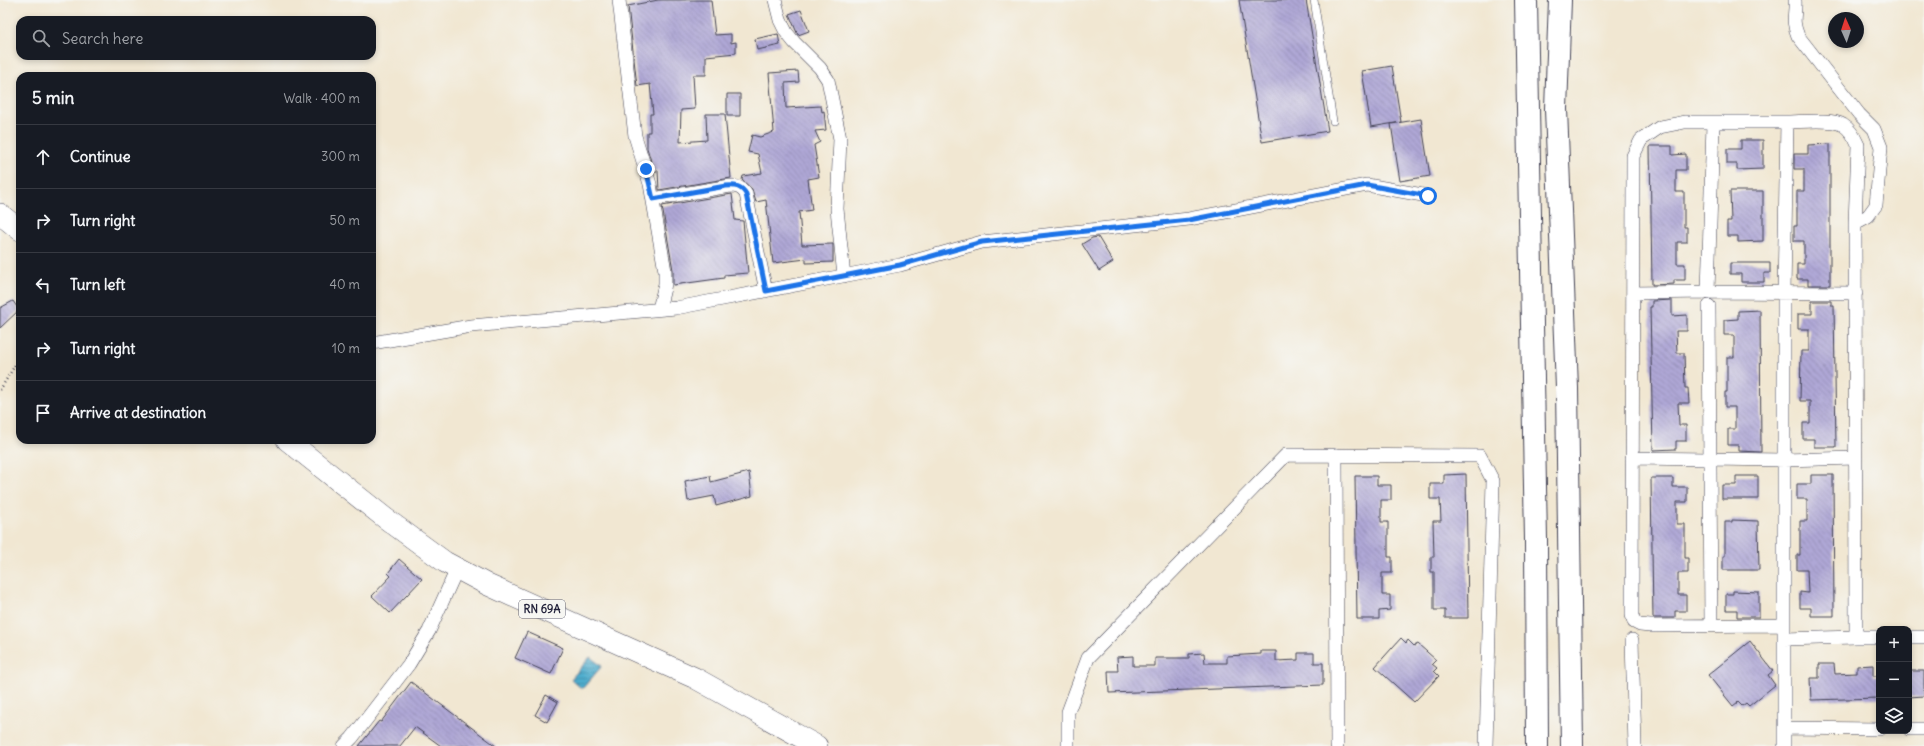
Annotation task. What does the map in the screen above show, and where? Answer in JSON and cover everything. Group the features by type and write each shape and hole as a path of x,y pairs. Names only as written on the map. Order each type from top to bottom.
{"highway":[{"path":"1526,0 1536,540 1538,746"},
{"path":"1560,0 1556,109 1567,388 1572,746"}],"main road":[{"path":"0,214 16,227"},
{"name":"RN 69A","path":"292,444 385,518 445,562 457,569 488,585 695,678 817,746"}],"street":[{"path":"618,0 635,136 648,176 665,271 665,284 659,309"},
{"path":"775,0 780,20 786,32 820,68 828,80 840,139 837,209 844,276"},
{"path":"1795,0 1796,11 1793,17 1793,25 1798,36 1859,114 1874,129 1881,147 1876,205 1868,216 1855,223"},
{"path":"1784,625 1650,626 1640,625 1634,622 1632,615 1633,156 1641,140 1660,127 1686,122 1836,122 1844,125 1853,135 1858,145 1855,223 1856,637"},
{"path":"1708,292 1713,122"},
{"path":"1784,746 1784,292 1787,122"},
{"path":"376,342 471,326 676,308 900,265 982,242 1189,220 1367,185 1428,196"},
{"path":"653,199 726,186 735,186 743,190 746,194 766,291"},
{"path":"1633,294 1708,292 1856,293"},
{"path":"1709,306 1710,626"},
{"path":"1068,746 1068,712 1088,658 1286,455 1480,456 1493,481 1486,746"},
{"path":"1336,455 1337,746"},
{"path":"1632,458 1784,460 1856,458"},
{"path":"344,746 352,738 409,664 429,631 457,569"},
{"path":"1784,639 1876,637"},
{"path":"1912,637 1924,637"},
{"path":"1632,640 1635,746"},
{"path":"1784,728 1876,729"},
{"path":"1912,729 1924,729"}],"lane":[{"path":"1314,0 1333,121"}],"path":[{"path":"0,390 16,364"}],"water":[{"path":"590,657 602,666 582,689 571,679"}],"building":[{"path":"658,0 711,0 715,35 731,34 731,43 736,42 736,53 706,56 706,75 693,75 695,109 681,110 680,142 707,140 706,114 725,114 731,178 659,190 658,171 654,171 647,148 647,132 650,132 650,114 653,114 650,84 637,86 628,6"},
{"path":"1239,0 1306,0 1328,131 1262,142"},
{"path":"801,10 809,31 798,35 789,14"},
{"path":"778,34 780,45 757,50 755,39"},
{"path":"1392,66 1401,122 1371,127 1362,71"},
{"path":"798,71 799,82 785,83 786,108 821,106 822,112 824,111 826,130 815,131 820,142 814,145 819,177 808,179 812,210 799,212 802,245 833,244 833,262 806,263 806,259 773,263 766,200 756,202 752,189 742,180 743,176 762,173 758,154 748,152 752,135 760,137 774,132 769,73"},
{"path":"727,94 740,94 740,116 727,116"},
{"path":"1421,119 1430,176 1400,181 1391,124"},
{"path":"1741,140 1763,140 1763,169 1737,170 1737,164 1727,164 1727,149 1741,149"},
{"path":"1830,144 1830,285 1808,285 1808,279 1797,279 1797,264 1804,264 1804,241 1794,241 1794,226 1797,226 1797,191 1804,191 1804,169 1794,169 1794,154 1808,154 1808,145"},
{"path":"1650,146 1672,146 1672,155 1686,154 1686,170 1676,170 1676,192 1684,192 1684,227 1687,227 1687,242 1677,242 1677,264 1685,264 1685,280 1674,280 1674,284 1652,285"},
{"path":"1730,191 1763,191 1763,241 1738,242 1738,236 1727,236 1727,221 1731,221"},
{"path":"732,194 735,220 743,221 748,273 724,275 724,278 673,285 673,270 662,206"},
{"path":"1098,237 1113,262 1099,271 1082,244 1092,238"},
{"path":"1730,263 1770,263 1770,273 1764,273 1764,282 1741,282 1741,274 1730,274"},
{"path":"1672,300 1672,316 1687,315 1687,331 1676,331 1677,353 1684,353 1685,388 1688,388 1689,403 1678,403 1679,425 1686,425 1686,441 1676,441 1676,449 1653,450 1650,307 1652,307 1652,301"},
{"path":"13,301 16,306 16,313 0,328 0,308"},
{"path":"1812,301 1831,301 1831,305 1834,305 1836,447 1814,447 1814,439 1803,439 1803,423 1810,423 1810,401 1800,401 1801,351 1809,351 1809,329 1798,329 1798,314 1812,314"},
{"path":"1760,310 1761,452 1739,451 1739,445 1728,445 1728,429 1735,429 1735,407 1725,407 1725,392 1727,392 1727,357 1734,357 1734,335 1724,335 1724,320 1738,319 1738,311"},
{"path":"749,472 752,496 716,506 714,496 688,501 685,481 710,476 711,482"},
{"path":"1466,474 1468,618 1445,618 1445,610 1434,610 1434,572 1431,572 1431,557 1434,557 1433,521 1441,521 1440,499 1430,499 1430,484 1444,484 1444,475"},
{"path":"1811,475 1833,475 1834,616 1811,616 1811,608 1800,608 1800,592 1808,593 1807,570 1797,570 1797,555 1800,555 1800,521 1807,521 1807,499 1797,499 1797,484 1811,484"},
{"path":"1355,476 1377,476 1377,485 1391,485 1391,500 1381,500 1381,522 1388,522 1388,557 1392,557 1392,573 1382,573 1382,595 1390,595 1390,610 1379,611 1379,619 1357,619"},
{"path":"1736,476 1758,476 1758,499 1722,499 1722,485 1736,485"},
{"path":"1651,478 1673,478 1673,487 1687,487 1687,502 1677,502 1677,524 1685,524 1685,558 1688,558 1688,573 1678,573 1678,595 1686,595 1686,611 1675,611 1675,618 1653,618"},
{"path":"1732,520 1758,521 1759,570 1723,570 1723,556 1725,556 1725,522 1732,522"},
{"path":"399,559 422,579 390,613 372,596 391,576 388,573"},
{"path":"1733,591 1759,592 1759,617 1737,617 1737,610 1726,610 1726,594 1733,594"},
{"path":"527,632 563,648 551,674 515,658"},
{"path":"1401,638 1406,643 1408,640 1414,646 1418,644 1436,660 1432,664 1437,668 1434,671 1439,676 1414,702 1375,667"},
{"path":"1750,641 1773,671 1768,675 1775,685 1749,706 1746,703 1742,706 1738,702 1733,706 1708,675"},
{"path":"1261,651 1276,651 1276,661 1298,660 1298,653 1314,653 1314,663 1323,663 1323,685 1109,693 1108,671 1118,671 1117,657 1133,656 1133,666 1155,666 1155,658 1189,658 1189,654 1204,653 1205,663 1227,663 1227,656 1261,654"},
{"path":"1819,664 1834,664 1835,674 1857,673 1857,666 1873,665 1873,676 1876,676 1876,698 1811,700 1810,678 1819,678"},
{"path":"1912,671 1924,671 1924,696 1912,697"},
{"path":"411,682 496,746 441,746 415,727 400,746 359,746 379,721 381,722"},
{"path":"546,695 558,702 547,722 535,715"}],"route":[{"path":"646,169 653,199 726,186 735,186 743,190 746,194 766,291 900,265 982,242 1189,220 1293,198 1367,185 1428,196"}]}
